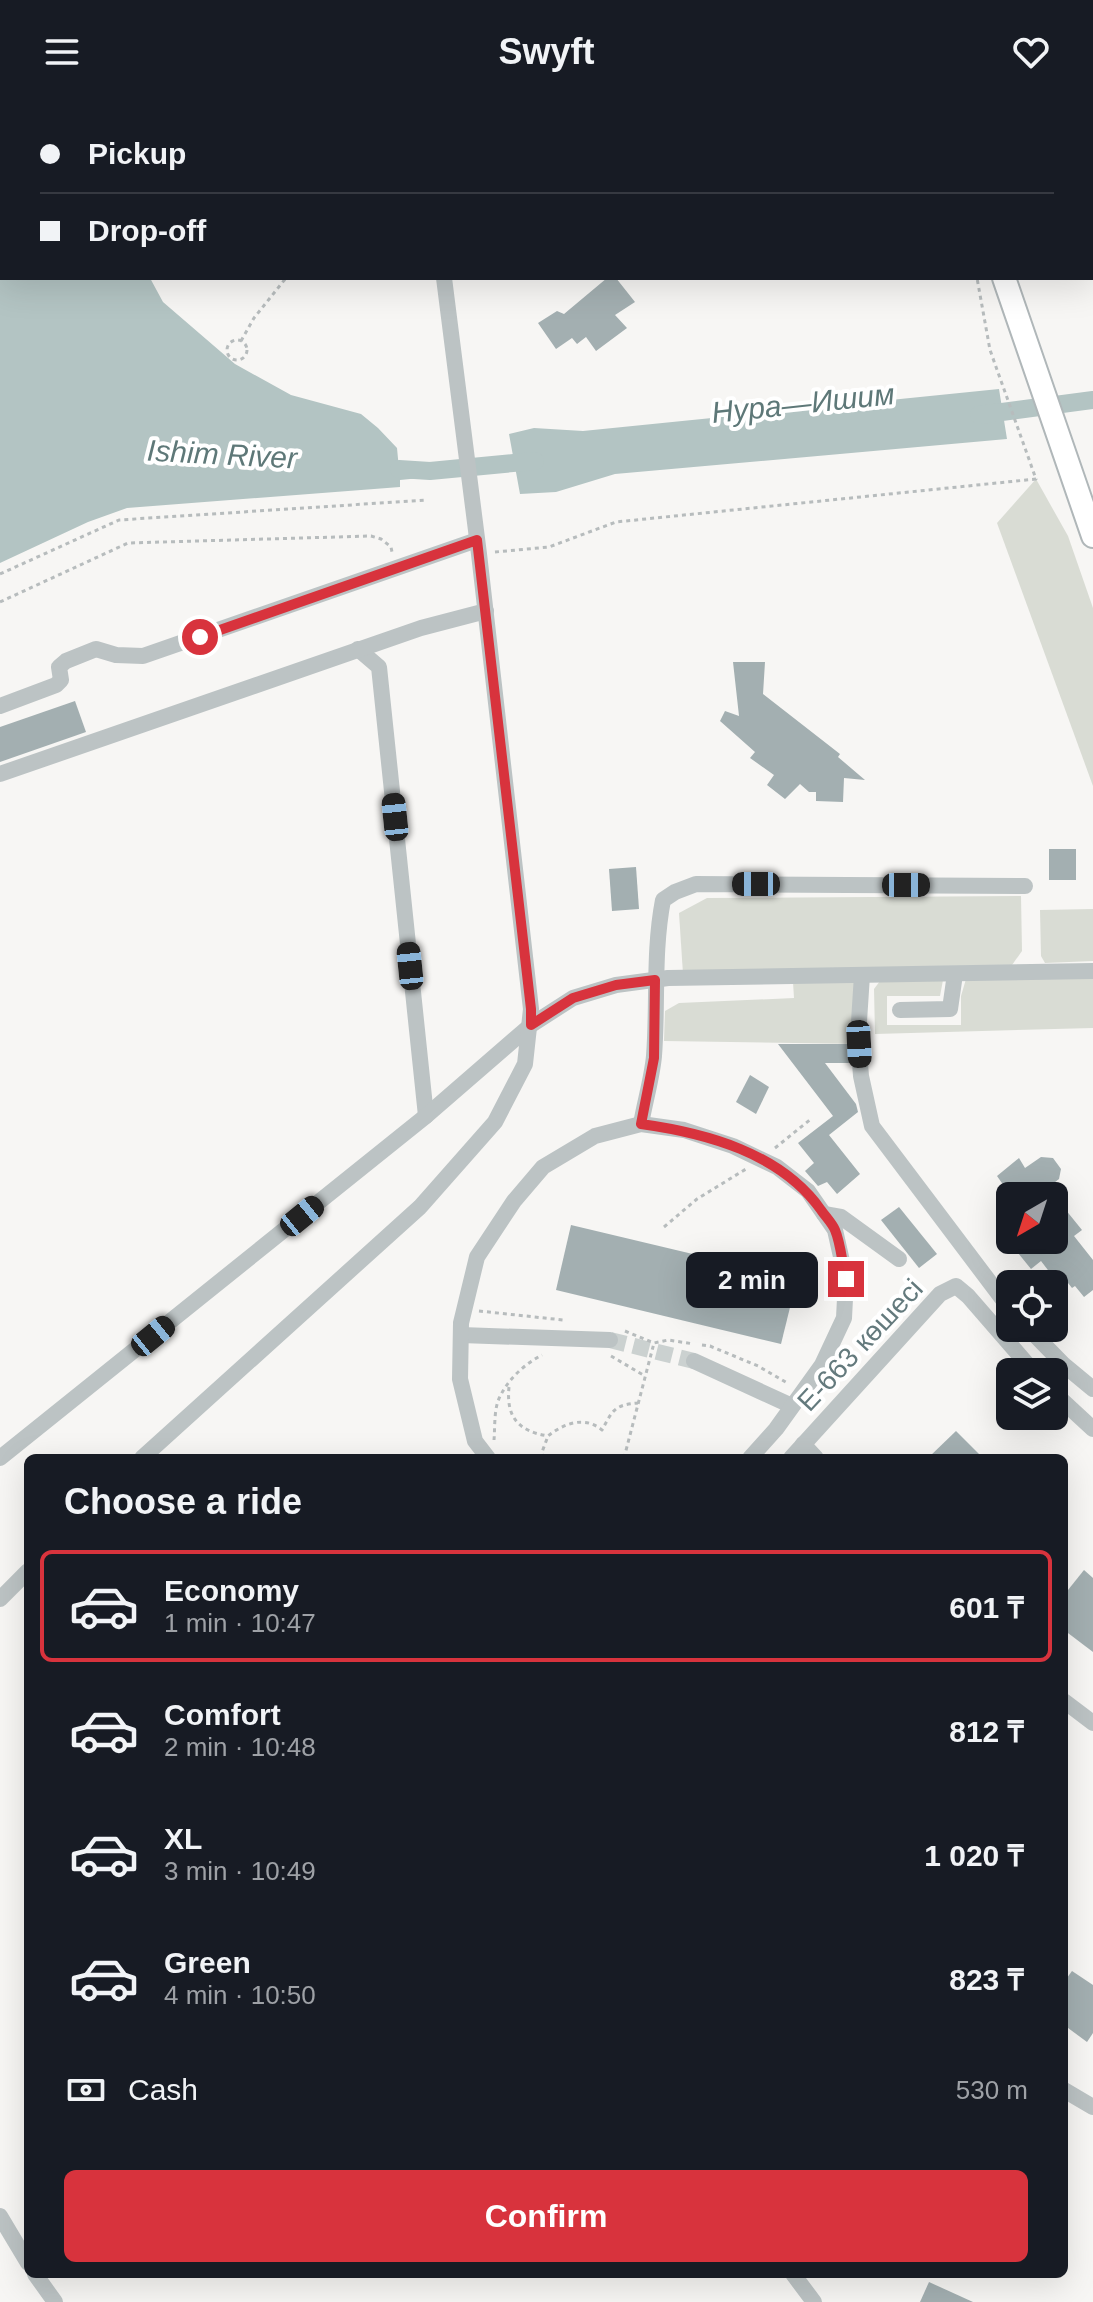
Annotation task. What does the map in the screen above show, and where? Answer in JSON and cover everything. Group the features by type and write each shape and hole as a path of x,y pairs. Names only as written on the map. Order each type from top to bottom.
{"main road":[{"path":"1005,280 1093,536"}],"street":[{"path":"146,1454 420,1207 495,1122 525,1064 531,1025 529,994 486,611 444,280"},
{"path":"0,706 56,685 61,680 59,667 96,649 116,655 143,656 396,569 478,547"},
{"path":"0,774 358,649 486,611"},
{"path":"358,649 379,667 426,1116"},
{"path":"641,1124 654,1058 655,980 663,900 675,892 696,884 1025,886"},
{"path":"1,1458 426,1116 531,1025 573,998 616,985 668,978 1093,971"},
{"path":"900,1010 950,1009 955,974"},
{"path":"862,975 858,1037 861,1076 872,1126 996,1290"},
{"path":"491,1451 475,1441 460,1379 464,1310 477,1257 514,1201 543,1167 595,1136 641,1124 684,1130 733,1146 777,1167 808,1191 835,1230 846,1279 844,1318 822,1365 776,1429 754,1454"},
{"path":"824,1214 841,1217 899,1259"},
{"name":"Е-663 көшесі","path":"794,1454 940,1294 956,1286 1022,1358"},
{"path":"461,1335 608,1340"},
{"path":"1042,1342 1093,1389"},
{"path":"694,1361 798,1399"},
{"path":"1068,1406 1093,1429"},
{"path":"803,1444 812,1454"},
{"path":"1,1596 24,1575"},
{"path":"1068,1704 1093,1723"},
{"path":"1068,2092 1093,2107"},
{"path":"0,2216 24,2256"},
{"path":"38,2278 55,2302"},
{"path":"796,2278 814,2302"}],"path":[{"path":"241,341 254,318 284,280"},
{"path":"478,547 549,547 616,522 1036,479 990,350 977,280"},
{"path":"233,340 241,341 246,346 245,356 239,360 232,359 226,351 228,344 233,340"},
{"path":"0,574 119,520 427,500"},
{"path":"0,602 128,543 371,536 391,547 396,569"},
{"path":"664,1227 697,1199 760,1159 811,1119"},
{"path":"464,1310 569,1321"},
{"path":"645,1376 614,1358 608,1340 654,1343 668,1340 710,1346 758,1366 798,1399"},
{"path":"625,1454 654,1343"},
{"path":"491,1451 498,1402 514,1375 545,1354"},
{"path":"509,1383 509,1412 521,1427 537,1435 548,1436"},
{"path":"542,1454 548,1436 560,1427 575,1421 602,1430 612,1412 621,1404 638,1403"}],"shaded area":[{"path":"1036,479 1068,536 1093,608 1093,786 997,523"},
{"path":"1021,896 1022,951 1012,965 683,974 679,913 707,898"},
{"path":"1093,909 1093,961 1045,963 1041,956 1040,910"},
{"path":"1093,977 1093,1028 875,1034 874,989 880,981 868,981 943,980 940,996 887,996 887,1025 961,1025 961,996 966,979"},
{"path":"857,981 859,1044 664,1041 665,1011 679,1003 794,998 793,982"}],"water":[{"name":"Ishim River","path":"0,280 151,280 163,302 235,364 291,395 361,414 397,448 399,469 429,466 430,477 400,480 400,487 127,508 88,522 0,563"},
{"path":"999,389 1007,439 615,474 556,492 520,494 509,434 534,428 583,431"}],"building":[{"path":"605,280 618,280 635,302 615,315 627,328 596,351 586,337 577,344 572,338 556,349 538,323 557,311 564,314"},
{"path":"733,662 765,662 763,694 840,754 838,757 865,780 844,778 843,802 816,801 816,792 809,792 800,784 785,799 767,785 774,775 750,758 755,752 720,721 725,711 739,716"},
{"path":"75,701 86,732 0,762 0,727"},
{"path":"1049,849 1076,849 1076,880 1049,880"},
{"path":"636,867 639,909 612,911 609,869"},
{"path":"778,1044 848,1044 849,1063 825,1063 856,1104 858,1112 829,1135 860,1174 837,1194 827,1182 818,1186 805,1171 814,1163 798,1143 833,1116"},
{"path":"750,1075 769,1087 756,1114 736,1102"},
{"path":"1041,1157 1053,1158 1061,1169 1055,1182 1001,1182 997,1176 1019,1158 1025,1168"},
{"path":"899,1207 937,1254 919,1268 881,1220"},
{"path":"1068,1213 1082,1230 1074,1236 1093,1260 1093,1290 1084,1297 1075,1286 1072,1288 1068,1283 1068,1270 1048,1270 1041,1261 1031,1269 1019,1254 1068,1254"},
{"path":"571,1225 797,1279 781,1344 556,1290"},
{"path":"956,1431 979,1454 932,1454"},
{"path":"1084,1570 1093,1578 1093,1652 1068,1633 1068,1590"},
{"path":"1072,1971 1093,1985 1093,2033 1087,2042 1068,2028 1068,1976"},
{"path":"929,2282 973,2302 920,2302"}],"waterway":[{"name":"Нура—Ишим","path":"979,415 1093,400"},
{"path":"399,469 430,471 535,461"}],"tunnel":[{"path":"610,1340 694,1361"}],"route":[{"path":"200,637 477,540 531,1025 573,998 616,985 655,980 654,1058 641,1124 684,1130 733,1146 777,1167 808,1191 835,1230 846,1279"}]}
